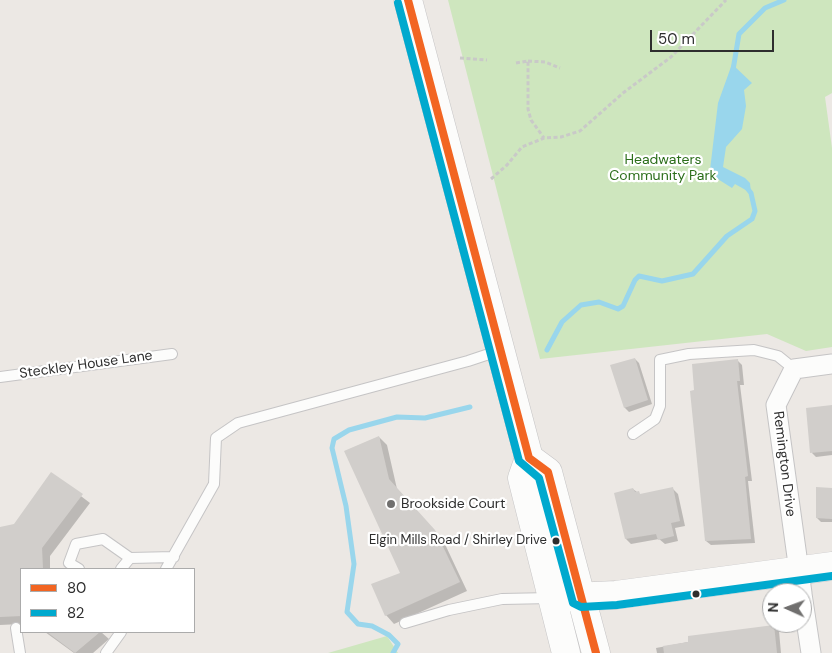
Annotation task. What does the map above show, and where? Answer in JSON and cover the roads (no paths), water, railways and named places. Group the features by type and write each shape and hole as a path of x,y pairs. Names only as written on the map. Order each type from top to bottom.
{"main road":[{"path":"408,0 529,458 522,478 566,653"},
{"path":"529,458 548,472 596,653"},
{"path":"806,583 832,566"},
{"path":"552,598 762,588"}],"street":[{"path":"794,370 832,364"},
{"name":"Remington Drive","path":"794,370 776,405 801,583"},
{"name":"Remington Drive","path":"808,633 811,653"}],"lane":[{"path":"167,568 214,484 216,438 238,423 468,361 500,350"},
{"path":"633,434 655,418 660,406 660,360 689,354 754,350 778,356 794,370"},
{"name":"Steckley House Lane","path":"0,377 172,354"},
{"path":"77,568 69,563 76,544 103,539 130,558 174,558"},
{"path":"122,568 130,558"},
{"path":"405,623 449,610 502,598 552,598"},
{"path":"16,628 20,653"},
{"path":"106,653 120,633"}],"water":[{"path":"732,64 752,83 744,90 746,106 742,129 726,147 723,167 745,178 750,183 751,193 735,184 732,188 713,176 710,170 718,103"}],"waterway":[{"path":"733,70 739,34 765,8 784,0"},
{"path":"547,350 562,322 581,305 599,302 618,309 623,306 635,280 639,276 662,281 693,274 727,236 752,219 755,211 751,193 747,188"},
{"path":"393,653 398,644 389,635 372,626 358,624 347,612 354,564 346,506 332,448 334,439 349,430 397,417 425,418 470,407"}],"place":[{"name":"Brookside Court","path":"391,504"},
{"name":"Elgin Mills Road / Shirley Drive","path":"556,541"}],"park label":[{"name":"Headwaters Community Park","path":"663,168"}]}
